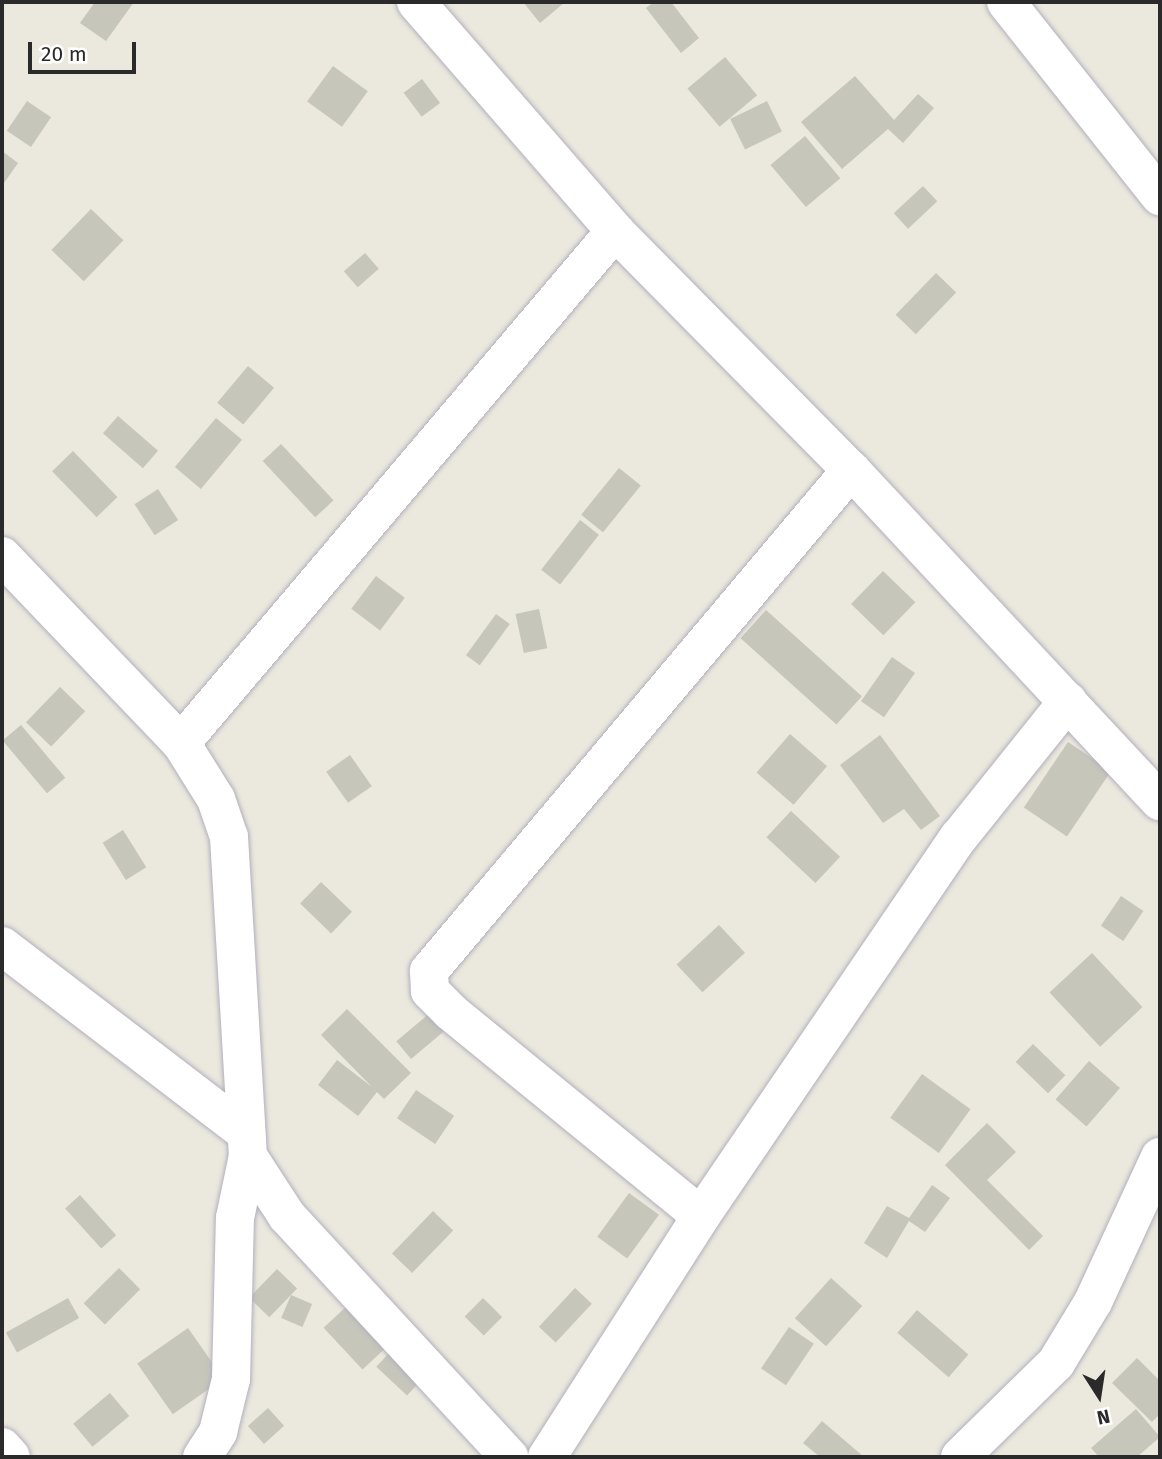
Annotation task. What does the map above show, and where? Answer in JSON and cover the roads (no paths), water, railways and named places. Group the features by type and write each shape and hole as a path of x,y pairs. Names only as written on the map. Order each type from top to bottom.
{"street":[{"path":"1006,2 1160,196"},
{"path":"429,9 615,231 850,470 1160,801"},
{"path":"181,743 615,231"},
{"path":"701,1216 451,1012 430,991 429,971 850,470"},
{"path":"2,556 181,743 216,799 229,837 246,1144 235,1218 231,1379 218,1432 202,1457"},
{"path":"547,1457 701,1216 958,837 1068,702"},
{"path":"2,946 246,1144 287,1216 509,1457"},
{"path":"960,1457 1056,1363 1093,1302 1160,1157"},
{"path":"2,1447 11,1457"}]}
